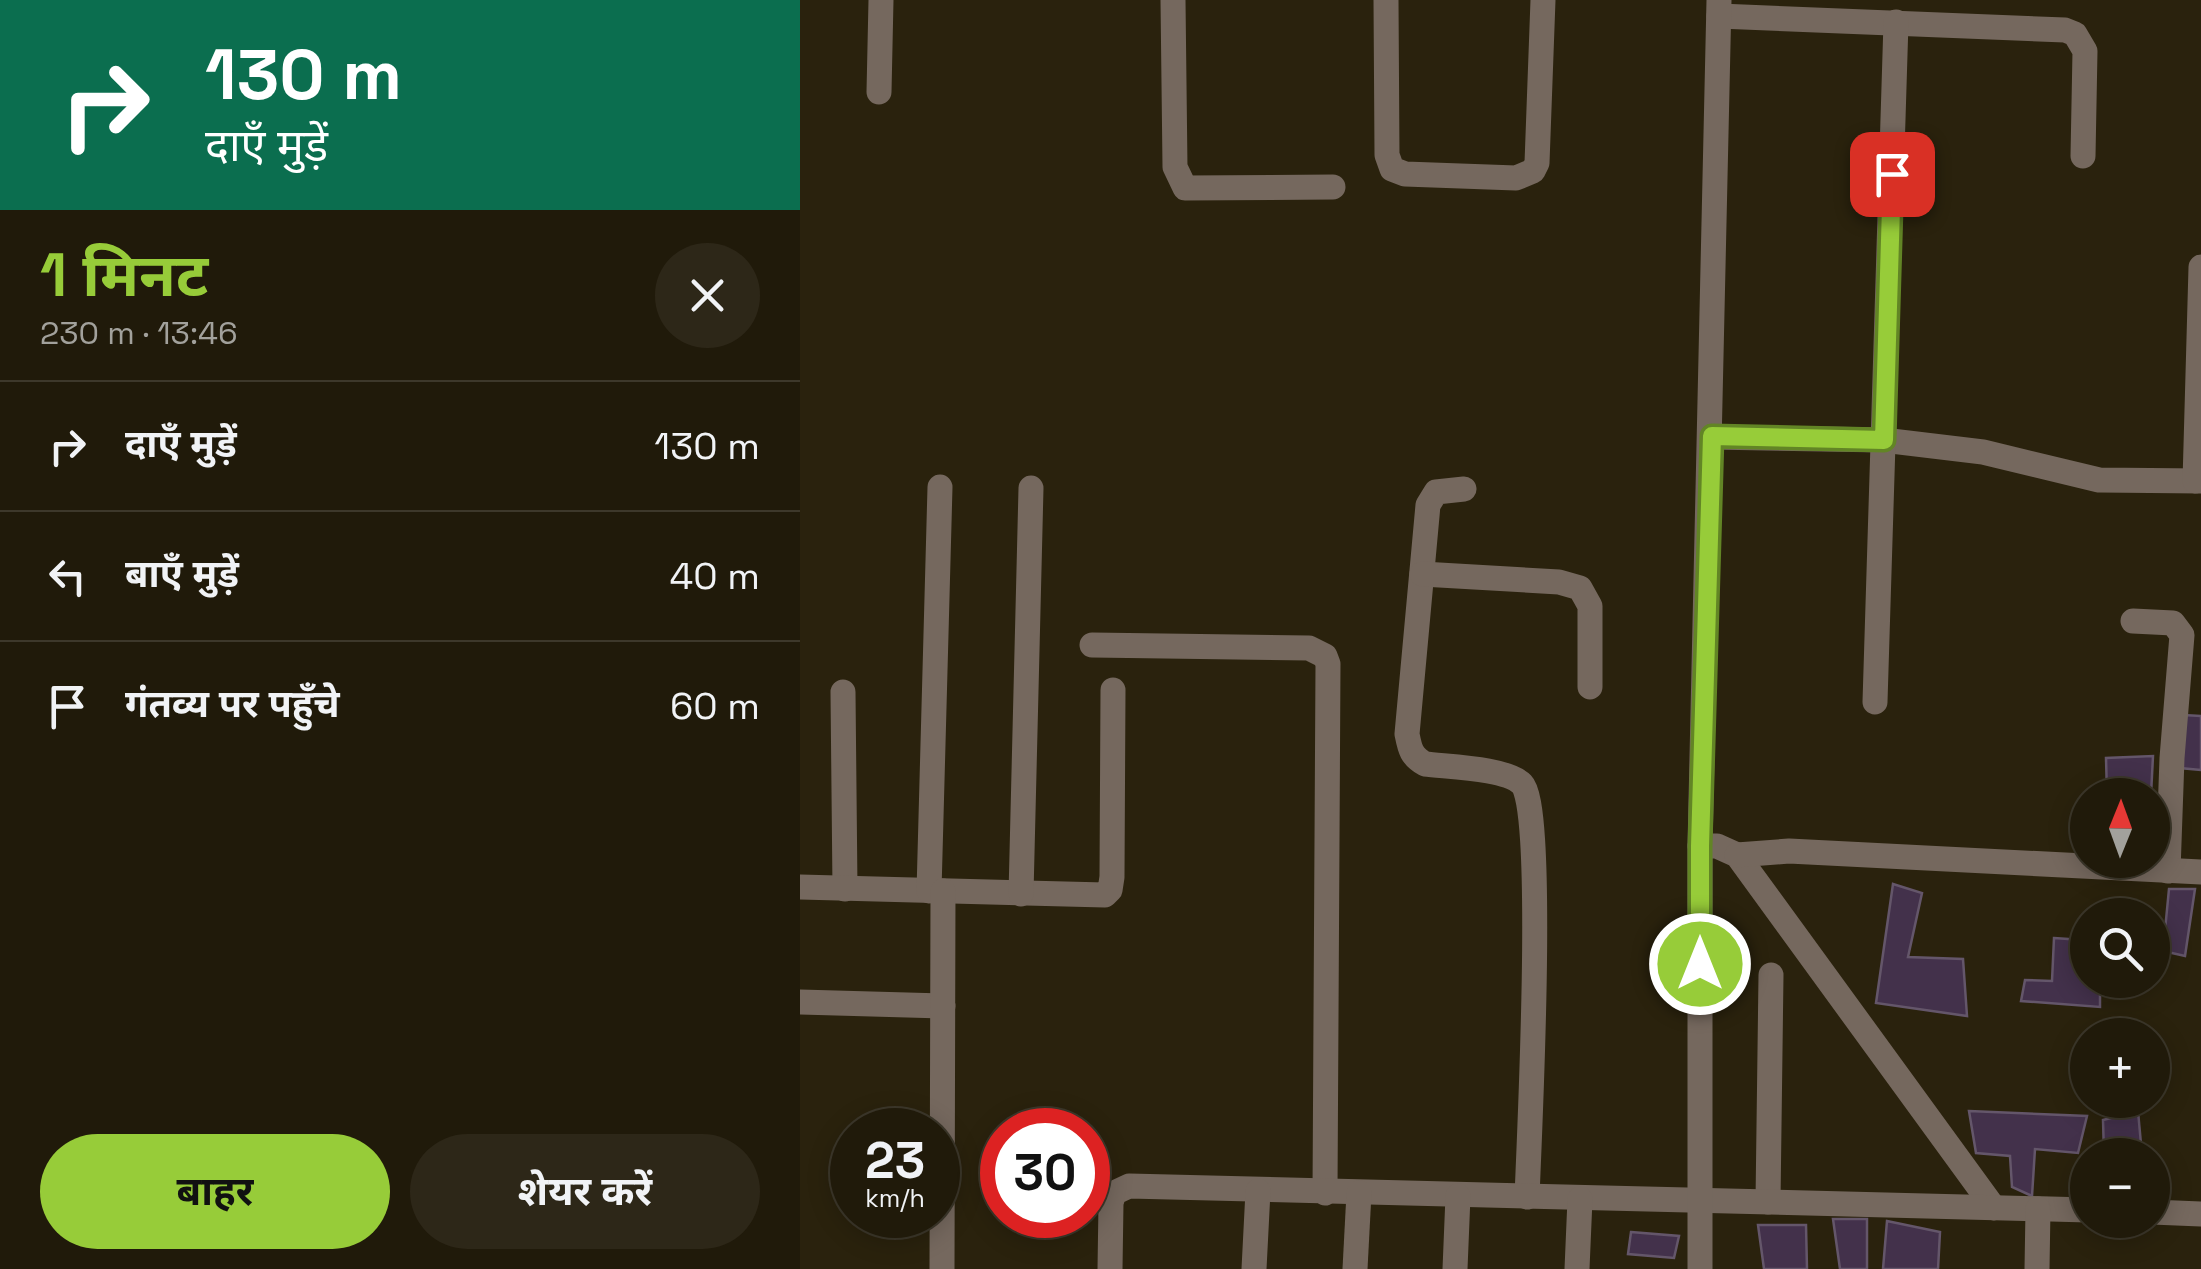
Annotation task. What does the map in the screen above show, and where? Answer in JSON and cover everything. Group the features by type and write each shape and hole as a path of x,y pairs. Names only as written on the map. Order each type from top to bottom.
{"street":[{"path":"879,92 881,0"},
{"path":"1173,0 1175,167 1184,188 1333,187"},
{"path":"1386,0 1386,154 1392,169 1404,174 1516,178 1533,171 1537,163 1543,0"},
{"path":"1700,1269 1700,846 1719,8 2065,30 2075,34 2085,51 2083,156"},
{"path":"1875,702 1896,22"},
{"path":"1712,436 1884,440 1982,452 2099,480 2198,481 2201,267"},
{"path":"940,487 936,891 943,1006 942,1269"},
{"path":"1020,894 1031,488"},
{"path":"1464,489 1442,490 1432,495 1428,505 1407,734 1410,750 1425,764 1500,774 1516,779 1528,792 1536,876 1527,1197"},
{"path":"1422,574 1559,582 1580,588 1590,606 1590,686"},
{"path":"2133,621 2173,623 2182,635 2170,823"},
{"path":"1092,646 1309,648 1325,656 1325,1193"},
{"path":"800,888 1104,894 1110,890 1114,690"},
{"path":"843,692 845,889"},
{"path":"1700,846 1717,846 1737,855 1789,851 2070,866"},
{"path":"1737,855 1994,1208"},
{"path":"2170,871 2201,872"},
{"path":"1768,1202 1771,975"},
{"path":"800,1002 943,1006"},
{"path":"1110,1269 1111,1203 1120,1188 2070,1209"},
{"path":"1254,1269 1258,1191"},
{"path":"1355,1269 1359,1194"},
{"path":"1455,1269 1458,1196"},
{"path":"1577,1269 1580,1199"},
{"path":"2037,1269 2038,1208"},
{"path":"2170,1213 2201,1214"}],"building":[{"path":"2183,715 2201,716 2201,770 2180,768"},
{"path":"2153,756 2152,778 2107,778 2106,758"},
{"path":"1893,884 1922,893 1908,957 1963,959 1967,1016 1876,1003"},
{"path":"2169,889 2195,889 2185,956 2170,953"},
{"path":"2054,938 2070,939 2070,998 2100,998 2100,1007 2021,1001 2025,980 2052,981"},
{"path":"1969,1111 2087,1118 2082,1138 2070,1138 2070,1152 2035,1149 2032,1196 2012,1187 2010,1156 1976,1153"},
{"path":"2139,1118 2140,1138 2104,1138 2103,1120"},
{"path":"1833,1219 1867,1219 1867,1269 1840,1269"},
{"path":"1887,1221 1940,1232 1938,1269 1883,1269"},
{"path":"1758,1225 1806,1225 1807,1269 1764,1269"},
{"path":"1631,1232 1679,1236 1674,1258 1628,1254"}],"route":[{"path":"1700,964 1712,436 1884,440 1892,174"}]}
